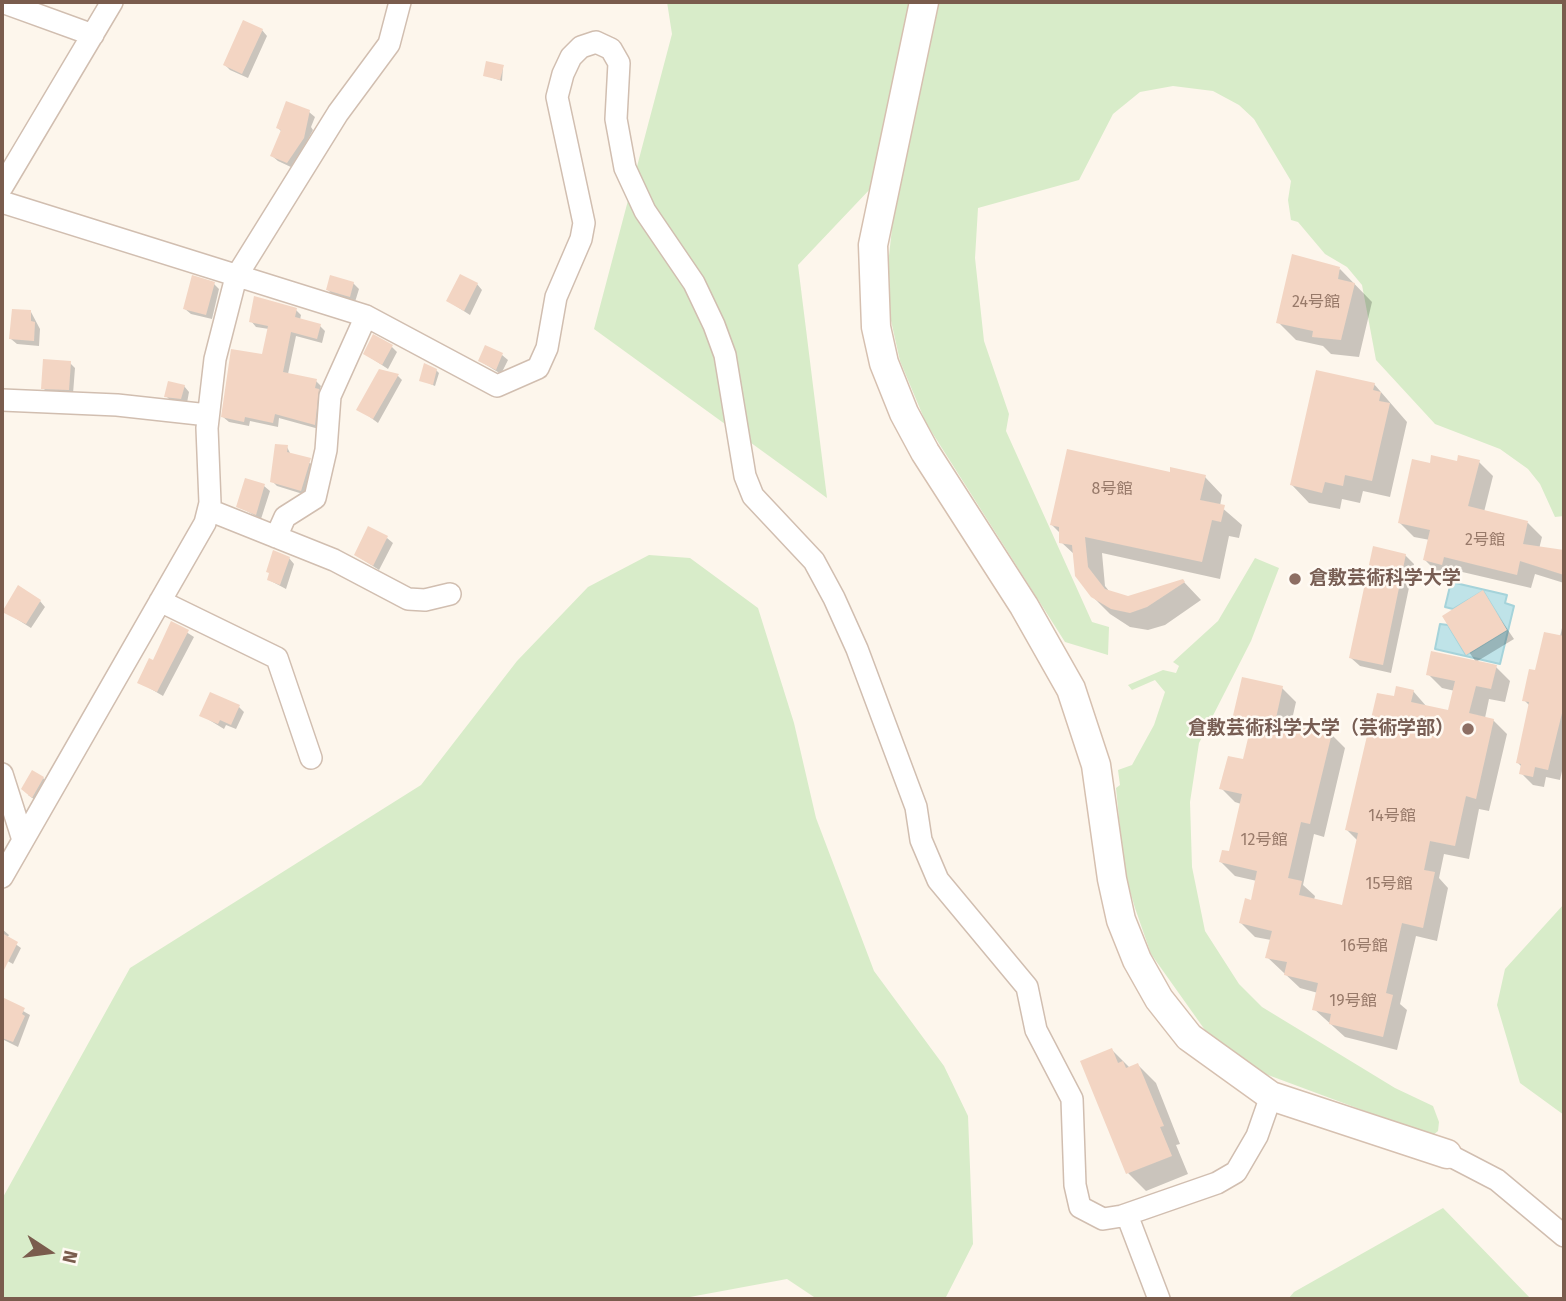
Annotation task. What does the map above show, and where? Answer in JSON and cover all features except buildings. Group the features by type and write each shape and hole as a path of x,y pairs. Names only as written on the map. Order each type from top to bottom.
{"street":[{"path":"2,2 93,35"},
{"path":"2,187 112,2"},
{"path":"2,877 205,523 209,510 208,415 215,359 236,277 338,113 389,44 400,2"},
{"path":"924,2 873,245 876,327 884,363 904,413 925,452 1024,606 1071,689 1096,765 1112,879 1121,920 1137,960 1159,999 1189,1037 1271,1096 1447,1154 1497,1180 1564,1236"},
{"path":"2,202 366,316 497,386 538,368 547,348 556,297 581,239 584,223 557,97 571,57 581,47 596,42 611,48 619,62 616,119 625,168 645,211 694,283 714,325 725,355 745,476 753,496 814,561 834,598 857,649 916,807 922,840 938,880 1027,987 1035,1031 1072,1099 1075,1185 1080,1206 1102,1219 1127,1215 1217,1183 1236,1171 1257,1136 1271,1096"},
{"path":"276,537 285,517 315,498 326,450 330,396 366,316"},
{"path":"2,400 117,405 208,415"},
{"path":"209,510 334,560 408,599 425,600 450,594"},
{"path":"160,601 276,658 311,758"},
{"path":"2,774 23,840"},
{"path":"1127,1215 1159,1299"}],"green space":[{"path":"667,2 1564,2 1564,516 1555,517 1540,484 1528,469 1500,449 1435,424 1376,360 1362,285 1347,267 1325,254 1298,222 1291,220 1288,200 1291,181 1254,119 1239,105 1213,91 1173,86 1140,92 1113,114 1079,180 978,208 975,258 984,341 1009,414 1006,431 1092,622 1109,627 1108,655 1065,642 926,423 900,361 888,307 888,265 893,219 908,149 798,265 827,498 594,329 672,34"},
{"path":"649,555 690,558 758,608 794,723 816,818 874,971 944,1066 968,1116 973,1244 945,1299 817,1299 787,1279 679,1299 2,1299 2,1199 130,968 421,785 517,661 588,587"},
{"path":"1255,558 1279,568 1251,641 1199,743 1190,802 1192,867 1205,931 1239,984 1262,1007 1395,1088 1433,1106 1439,1122 1438,1131 1432,1136 1260,1072 1205,1030 1151,954 1135,908 1124,870 1116,788 1120,785 1118,770 1132,765 1154,725 1165,692 1155,680 1132,690 1128,685 1163,670 1176,673 1179,666 1173,662 1218,621"},
{"path":"1564,904 1564,1115 1520,1083 1497,1005 1505,969"},
{"path":"1443,1208 1531,1299 1288,1299 1294,1292"}],"water":[{"path":"1451,582 1507,595 1505,603 1514,606 1500,664 1435,649 1440,624 1448,625 1466,655 1507,630 1483,591 1453,609 1445,607"}],"place":[{"name":"倉敷芸術科学大学","path":"1295,579"},
{"name":"倉敷芸術科学大学（芸術学部）","path":"1468,729"}]}
